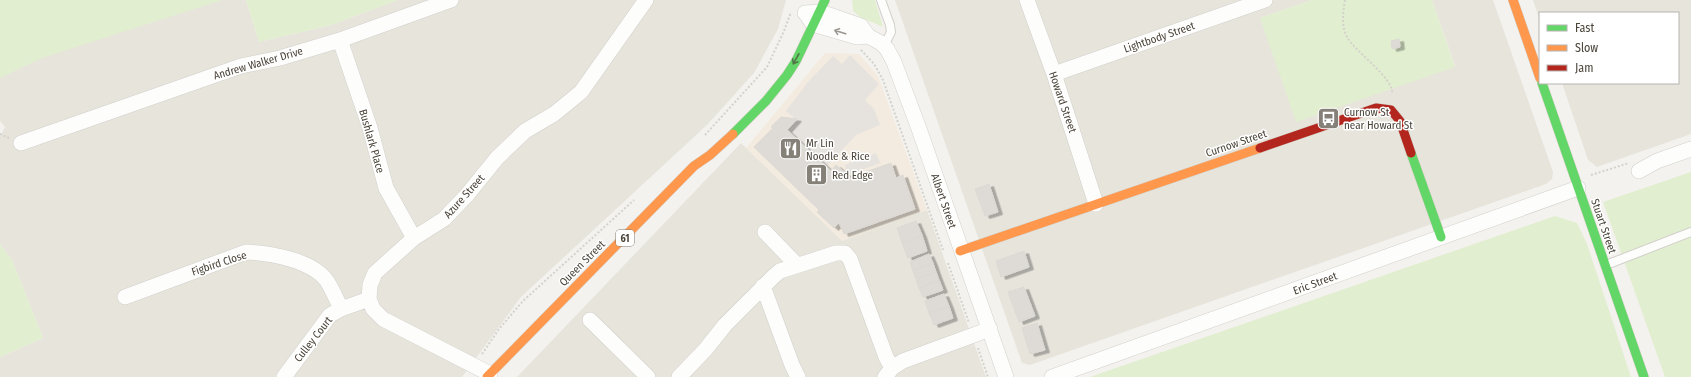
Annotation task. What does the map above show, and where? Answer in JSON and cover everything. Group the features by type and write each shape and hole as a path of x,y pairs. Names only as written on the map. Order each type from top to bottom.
{"street":[{"name":"Andrew Walker Drive","path":"21,143 241,66 280,58 340,40 451,0"},
{"name":"Howard Street","path":"1027,0 1054,74 1096,204"},
{"name":"Lightbody Street","path":"1054,74 1265,0"},
{"path":"1513,0 1539,75"},
{"name":"Azure Street","path":"369,299 370,285 375,273 414,238 444,219 467,195 498,158 525,131 554,114 580,92 643,1"},
{"name":"Albert Street","path":"809,12 861,26 868,36 887,49 894,62 1006,377"},
{"name":"Queen Street","path":"694,166 707,160 756,112 792,68 806,41 809,12"},
{"name":"Bushlark Place","path":"340,40 370,128 386,188 414,238"},
{"name":"Stuart Street","path":"1542,84 1644,377"},
{"name":"Curnow Street","path":"960,250 1376,108 1391,110"},
{"path":"1391,110 1400,121 1441,237"},
{"name":"Queen Street","path":"489,376 694,166 700,153 723,131"},
{"path":"1639,171 1658,161 1691,149"},
{"name":"Eric Street","path":"1052,377 1578,188"},
{"path":"764,232 796,265"},
{"name":"Figbird Close","path":"125,297 246,252 267,253 305,264 311,268 326,280 341,309"},
{"path":"679,377 705,350 725,325 763,286 780,271 836,253 845,253 850,259 886,356 888,373"},
{"path":"763,286 792,365 798,377"},
{"path":"369,299 373,309 383,319 473,365 489,376"},
{"name":"Culley Court","path":"284,377 330,315 341,309 369,299"},
{"path":"590,320 648,377"},
{"path":"888,373 904,361 990,329"}],"lane":[{"path":"881,0 891,32 884,46"},
{"path":"1605,266 1691,232"}],"path":[{"path":"1345,0 1342,19 1346,37 1383,75 1392,89 1391,110"},
{"path":"704,137 766,67 784,31 809,12"},
{"path":"858,49 866,54 874,64 883,80 944,252"},
{"path":"1573,172 1588,175 1596,174 1630,162 1639,171"},
{"path":"473,365 499,329 523,301 640,195"},
{"path":"947,260 988,377"}],"shaded area":[{"path":"170,0 246,0 259,42 331,25 398,0 786,0 778,29 754,73 708,124 521,297 462,377 0,377 0,357 43,338 12,260 0,244 0,136 5,127 0,121 0,72"},
{"path":"895,0 1312,0 1260,18 1455,66 1432,0 1493,0 1553,172 1552,179 1546,184 1030,365 1022,363"},
{"path":"1533,0 1691,0 1691,134 1597,167 1588,160 1562,84 1679,84 1679,12 1539,12 1539,18"},
{"path":"825,53 859,54 878,76 927,210 842,241 746,148"},
{"path":"850,55 879,84 865,100 874,109 880,125 856,135 827,166 788,130 797,120 786,111 808,82 833,56 842,64"},
{"path":"741,143 842,240 927,210 986,377 517,377"},
{"path":"876,153 880,163 848,175 845,165"}],"green space":[{"path":"0,0 222,0 42,58 0,78"},
{"path":"246,0 398,0 331,25 259,42"},
{"path":"852,0 875,0 883,27 860,17 853,11"},
{"path":"1312,0 1432,0 1455,67 1296,122 1260,18"},
{"path":"1691,172 1691,377 1665,377 1603,202"},
{"path":"1555,216 1577,223 1587,244 1631,377 1090,377"},
{"path":"0,244 12,260 43,338 0,357"}],"building":[{"path":"1399,39 1400,47 1392,49 1391,41"},
{"name":"Red Edge","path":"781,117 797,119 787,130 831,171 836,165 850,177 851,180 854,176 891,163 896,178 903,175 915,209 844,234 839,223 834,228 817,212 819,210 754,147 773,128 771,127"},
{"path":"989,184 998,212 985,216 975,189"},
{"path":"916,221 922,235 902,243 897,228"},
{"path":"922,235 927,251 908,258 902,243"},
{"path":"1024,251 1029,267 1001,277 996,261"},
{"path":"929,254 933,263 913,271 910,262"},
{"path":"933,263 936,272 916,279 913,271"},
{"path":"936,272 939,280 919,288 916,279"},
{"path":"939,280 943,290 923,297 919,288"},
{"path":"1024,287 1035,316 1019,322 1008,292"},
{"path":"944,294 949,306 929,313 925,301"},
{"path":"949,306 953,318 934,325 929,313"},
{"path":"1037,323 1045,350 1030,354 1022,328"}],"traffic: fast":[{"path":"733,134 766,101 787,75 796,61 825,0"},
{"path":"1542,84 1644,377"},
{"path":"1411,153 1441,237"}],"traffic: slow":[{"path":"1513,0 1539,75"},
{"path":"487,377 694,166 710,155 733,134"},
{"path":"960,251 1260,148"}],"traffic: jam":[{"path":"1260,148 1376,108 1391,110 1400,121 1411,153"}],"place":[{"name":"Curnow St near Howard St","path":"1329,118"},
{"name":"Mr Lin Noodle & Rice","path":"790,149"},
{"name":"Red Edge","path":"816,175"}]}
